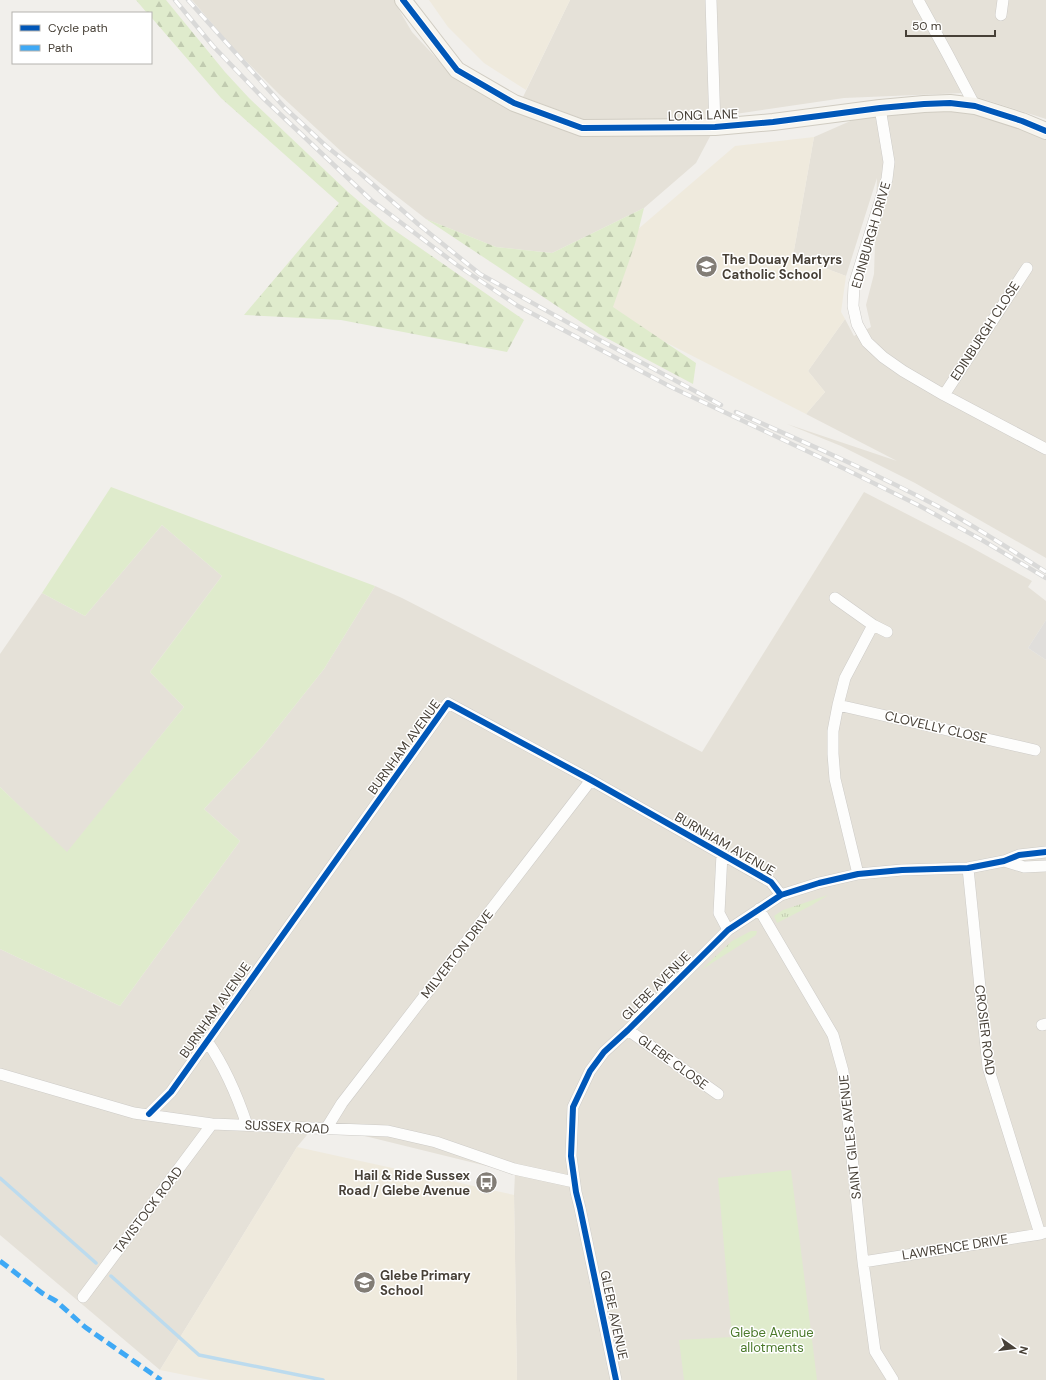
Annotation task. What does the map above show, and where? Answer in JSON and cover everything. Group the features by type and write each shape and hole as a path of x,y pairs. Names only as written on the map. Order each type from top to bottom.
{"main road":[{"name":"LONG LANE","path":"403,0 458,70 514,103 582,128 715,127 773,122 880,108 950,103 975,106 1022,121 1046,131"}],"street":[{"path":"711,0 715,127"},
{"path":"918,0 975,106"},
{"path":"1001,15 1003,0"},
{"name":"EDINBURGH DRIVE","path":"880,108 888,162 887,179 854,285 853,306 857,324 867,342 883,357 903,371 944,395 1046,449"},
{"name":"EDINBURGH CLOSE","path":"944,395 1026,268"},
{"path":"835,598 873,625 887,632"},
{"path":"858,874 835,779 833,731 845,678 873,625"},
{"name":"BURNHAM AVENUE","path":"149,1114 171,1092 448,702 591,780 771,882 781,895"},
{"name":"CLOVELLY CLOSE","path":"838,705 1035,750"},
{"name":"MILVERTON DRIVE","path":"326,1129 342,1103 591,780"},
{"name":"GLEBE AVENUE","path":"616,1380 574,1182 571,1156 573,1107 590,1072 604,1052 728,930 781,895 819,883 858,874 902,870 968,868 1004,861 1019,854 1046,852"},
{"name":"BURNHAM AVENUE","path":"722,854 719,913 728,930"},
{"name":"GLEBE AVENUE","path":"1004,861 1024,867 1046,866"},
{"name":"CROSIER ROAD","path":"968,868 988,1067 1043,1233"},
{"name":"SAINT GILES AVENUE","path":"759,909 833,1035 843,1071 863,1262 875,1351 893,1380"},
{"name":"GLEBE CLOSE","path":"628,1030 718,1094"},
{"path":"207,1041 235,1091 247,1125"},
{"name":"SUSSEX ROAD","path":"0,1074 134,1113 212,1124 388,1131 436,1142 514,1169 574,1182"},
{"name":"BURNHAM AVENUE","path":"168,1117 171,1092"},
{"name":"TAVISTOCK ROAD","path":"83,1297 212,1124"},
{"name":"LAWRENCE DRIVE","path":"863,1262 1043,1233"}],"shaded area":[{"path":"192,0 395,0 412,32 452,75 583,135 715,127 696,163 644,208 552,253 496,247 426,219 343,153 279,94 233,48"},
{"path":"429,0 570,0 526,90 484,63 448,27"},
{"path":"570,0 1046,0 1046,119 964,93 844,98 695,120 591,122 523,97"},
{"path":"950,103 1046,131 1046,558 915,483 841,446 787,424 897,461 806,414 825,392 808,371 845,319 854,336 871,327 866,305 874,274 877,178 846,276 793,256 814,137 880,108"},
{"name":"The Douay Martyrs Catholic School","path":"814,137 793,256 846,276 841,312 845,319 808,371 825,392 806,414 567,290 735,146"},
{"path":"864,492 967,545 1032,581 1028,587 1046,601 1046,620 1028,648 1046,660 1046,1380 517,1380 514,1195 515,1173 316,1124 297,1147 160,1370 0,1235 0,949 120,1006 240,841 204,809 262,747 324,669 375,586 402,598 702,752"},
{"path":"162,525 222,576 150,672 184,707 67,853 0,787 0,654 42,593 85,616"},
{"path":"1046,620 1046,660 1028,648"},
{"name":"Glebe Primary School","path":"297,1147 514,1195 517,1380 210,1380 160,1370"}],"green space":[{"path":"136,0 166,0 225,72 249,98 348,192 387,225 524,320 507,352 341,320 244,315 339,203 221,98 152,18 152,12 146,12"},
{"path":"644,208 635,244 613,307 696,363 693,384 599,334 426,219 496,247 552,253"},
{"path":"111,487 375,586 324,669 262,747 204,809 240,841 120,1006 0,949 0,787 67,852 184,707 150,672 222,576 162,525 85,616 42,593"},
{"path":"828,895 777,923 774,916 783,910"},
{"path":"751,931 757,931 756,935 701,970 732,941"},
{"name":"Glebe Avenue allotments","path":"791,1170 817,1380 684,1380 679,1340 732,1337 718,1178"}],"waterway":[{"path":"0,1178 96,1263"},
{"path":"111,1276 199,1355 323,1380"}],"railway":[{"path":"175,0 213,46 263,98 371,200 457,265 518,306 671,387 918,505 982,540 1046,578"},
{"path":"188,0 285,108 326,146 480,274 721,405"},
{"path":"736,412 914,494 966,522 1046,572"}],"marked path":[{"path":"0,1261 42,1293 56,1301 85,1327 161,1380"}],"cycle path":[{"path":"403,0 457,70 514,103 582,128 715,127 773,122 880,108 950,103 975,106 1022,121 1046,131"},
{"path":"149,1114 171,1092 448,703 591,780 771,882 781,895"},
{"path":"616,1380 576,1192 571,1156 573,1107 590,1071 604,1052 728,930 781,895 819,883 858,874 902,870 968,868 1004,861 1019,855 1046,852"}],"place":[{"name":"The Douay Martyrs Catholic School","path":"707,266"},
{"name":"Hail & Ride Sussex Road / Glebe Avenue","path":"486,1182"},
{"name":"Glebe Primary School","path":"365,1282"}]}
